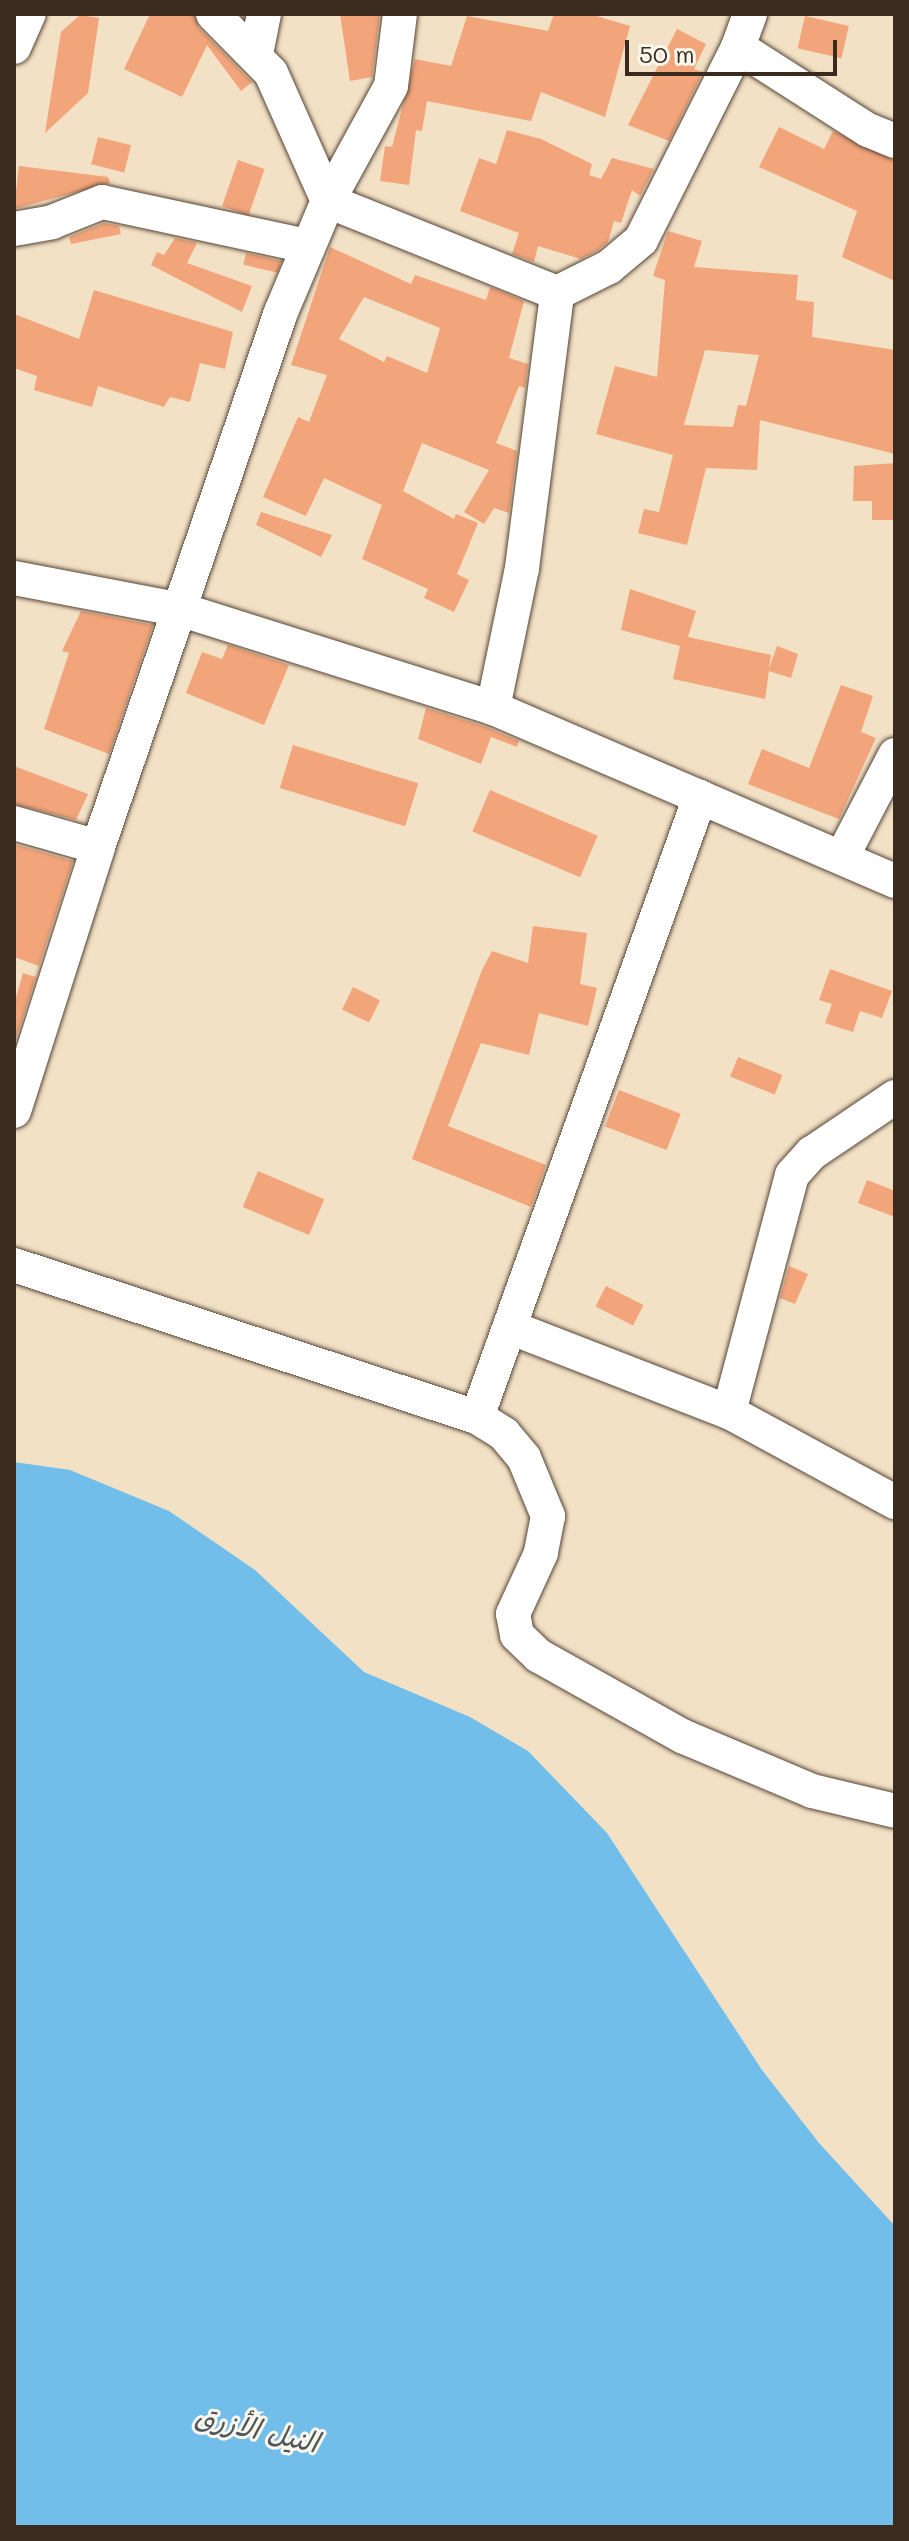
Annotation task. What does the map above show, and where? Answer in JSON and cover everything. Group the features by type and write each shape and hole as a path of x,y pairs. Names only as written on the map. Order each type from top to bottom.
{"street":[{"path":"14,47 29,14"},
{"path":"213,14 256,54 271,73 328,201 557,293 609,267 641,240 738,47 750,14"},
{"path":"256,54 264,14"},
{"path":"14,1111 98,847 307,246 328,201 383,107 400,14"},
{"path":"738,47 868,130 895,141"},
{"path":"14,229 52,222 102,202 307,246"},
{"path":"493,708 522,568 557,293"},
{"path":"14,578 182,610 493,708 895,881"},
{"path":"842,857 895,755"},
{"path":"477,1417 512,1328 700,797"},
{"path":"14,823 98,847"},
{"path":"729,1412 792,1175 812,1153 895,1097"},
{"path":"14,1265 477,1417 504,1434 524,1458 548,1516 541,1553 513,1614 517,1635 528,1645 682,1736 754,1769 861,1806 895,1811"},
{"path":"512,1328 729,1412 895,1502"}],"water":[{"name":"النيل الأزرق","path":"14,1462 70,1470 169,1511 255,1570 364,1672 470,1717 528,1751 607,1833 762,2070 819,2143 895,2226 895,2527 14,2527"}],"building":[{"path":"150,14 194,14 199,28 252,82 241,91 207,45 182,97 124,69"},
{"path":"340,14 380,14 372,77 350,81"},
{"path":"554,14 590,14 630,26 605,117 541,92 531,121 427,101 422,131 416,130 409,185 380,181 385,146 392,147 415,59 451,66 467,16 548,31"},
{"path":"80,15 99,18 88,93 45,133 61,32"},
{"path":"805,16 849,26 841,58 798,48"},
{"path":"677,29 706,44 694,69 703,72 669,141 628,125"},
{"path":"779,127 824,149 833,131 895,161 895,281 842,257 857,211 759,167"},
{"path":"507,130 541,139 592,164 589,175 601,179 612,158 654,169 640,196 632,190 621,223 614,221 608,242 598,250 581,259 538,246 534,262 512,254 519,233 460,211 479,158 496,164"},
{"path":"98,137 131,145 124,172 91,164"},
{"path":"238,160 264,169 249,215 222,206"},
{"path":"19,166 108,177 110,183 14,209"},
{"path":"104,223 119,226 121,234 71,244 69,237"},
{"path":"668,231 702,241 694,267 798,275 796,300 814,302 812,337 895,350 895,454 760,420 757,470 706,468 687,545 638,533 644,509 659,512 673,455 596,434 615,366 657,377 665,280 653,276","holes":["705,350 759,355 746,406 738,405 733,427 684,425"]},
{"path":"175,238 197,243 187,263 252,286 242,312 151,265 157,252 164,255"},
{"path":"330,247 411,284 415,275 486,300 490,287 524,301 509,358 528,364 525,388 519,386 496,443 517,451 509,513 494,508 484,524 464,512 489,470 422,443 403,491 454,519 456,514 478,523 457,574 469,580 454,612 424,598 428,589 362,559 382,505 324,478 306,516 263,497 298,417 309,422 327,375 291,365","holes":["364,297 440,328 427,373 387,356 384,362 339,339"]},
{"path":"246,253 281,261 278,273 243,265"},
{"path":"94,290 233,332 225,369 200,363 190,402 170,397 164,407 98,386 92,407 34,390 37,376 14,368 14,314 79,339"},
{"path":"895,463 895,520 872,520 872,501 853,501 854,466"},
{"path":"261,512 332,535 321,557 256,525"},
{"path":"630,589 696,611 688,637 771,655 769,669 777,646 798,654 791,678 769,671 765,699 673,679 680,646 621,630"},
{"path":"81,611 153,625 109,754 44,729 69,653 62,651"},
{"path":"228,645 289,665 264,725 186,693 202,652 222,659"},
{"path":"841,685 873,696 861,732 876,738 839,819 748,784 762,749 809,768"},
{"path":"426,708 519,741 517,747 491,737 481,764 418,739"},
{"path":"293,745 418,783 405,826 280,788"},
{"path":"14,766 88,794 76,820 14,804"},
{"path":"490,790 598,836 580,877 472,831"},
{"path":"14,844 73,861 39,966 14,957"},
{"path":"533,926 587,933 580,984 597,988 588,1026 539,1013 529,1055 481,1043 448,1126 546,1165 531,1207 412,1159 482,970 492,951 528,963"},
{"path":"830,969 892,991 882,1018 860,1011 853,1032 825,1023 832,1004 819,1000"},
{"path":"23,973 36,977 14,1045 14,1004"},
{"path":"353,987 380,1000 369,1023 342,1009"},
{"path":"738,1057 783,1075 775,1094 730,1076"},
{"path":"619,1090 681,1114 667,1150 605,1126"},
{"path":"258,1171 324,1199 309,1235 243,1207"},
{"path":"867,1180 895,1191 895,1217 858,1203"},
{"path":"789,1266 808,1274 795,1304 780,1298"},
{"path":"606,1286 643,1305 633,1326 596,1306"}]}
